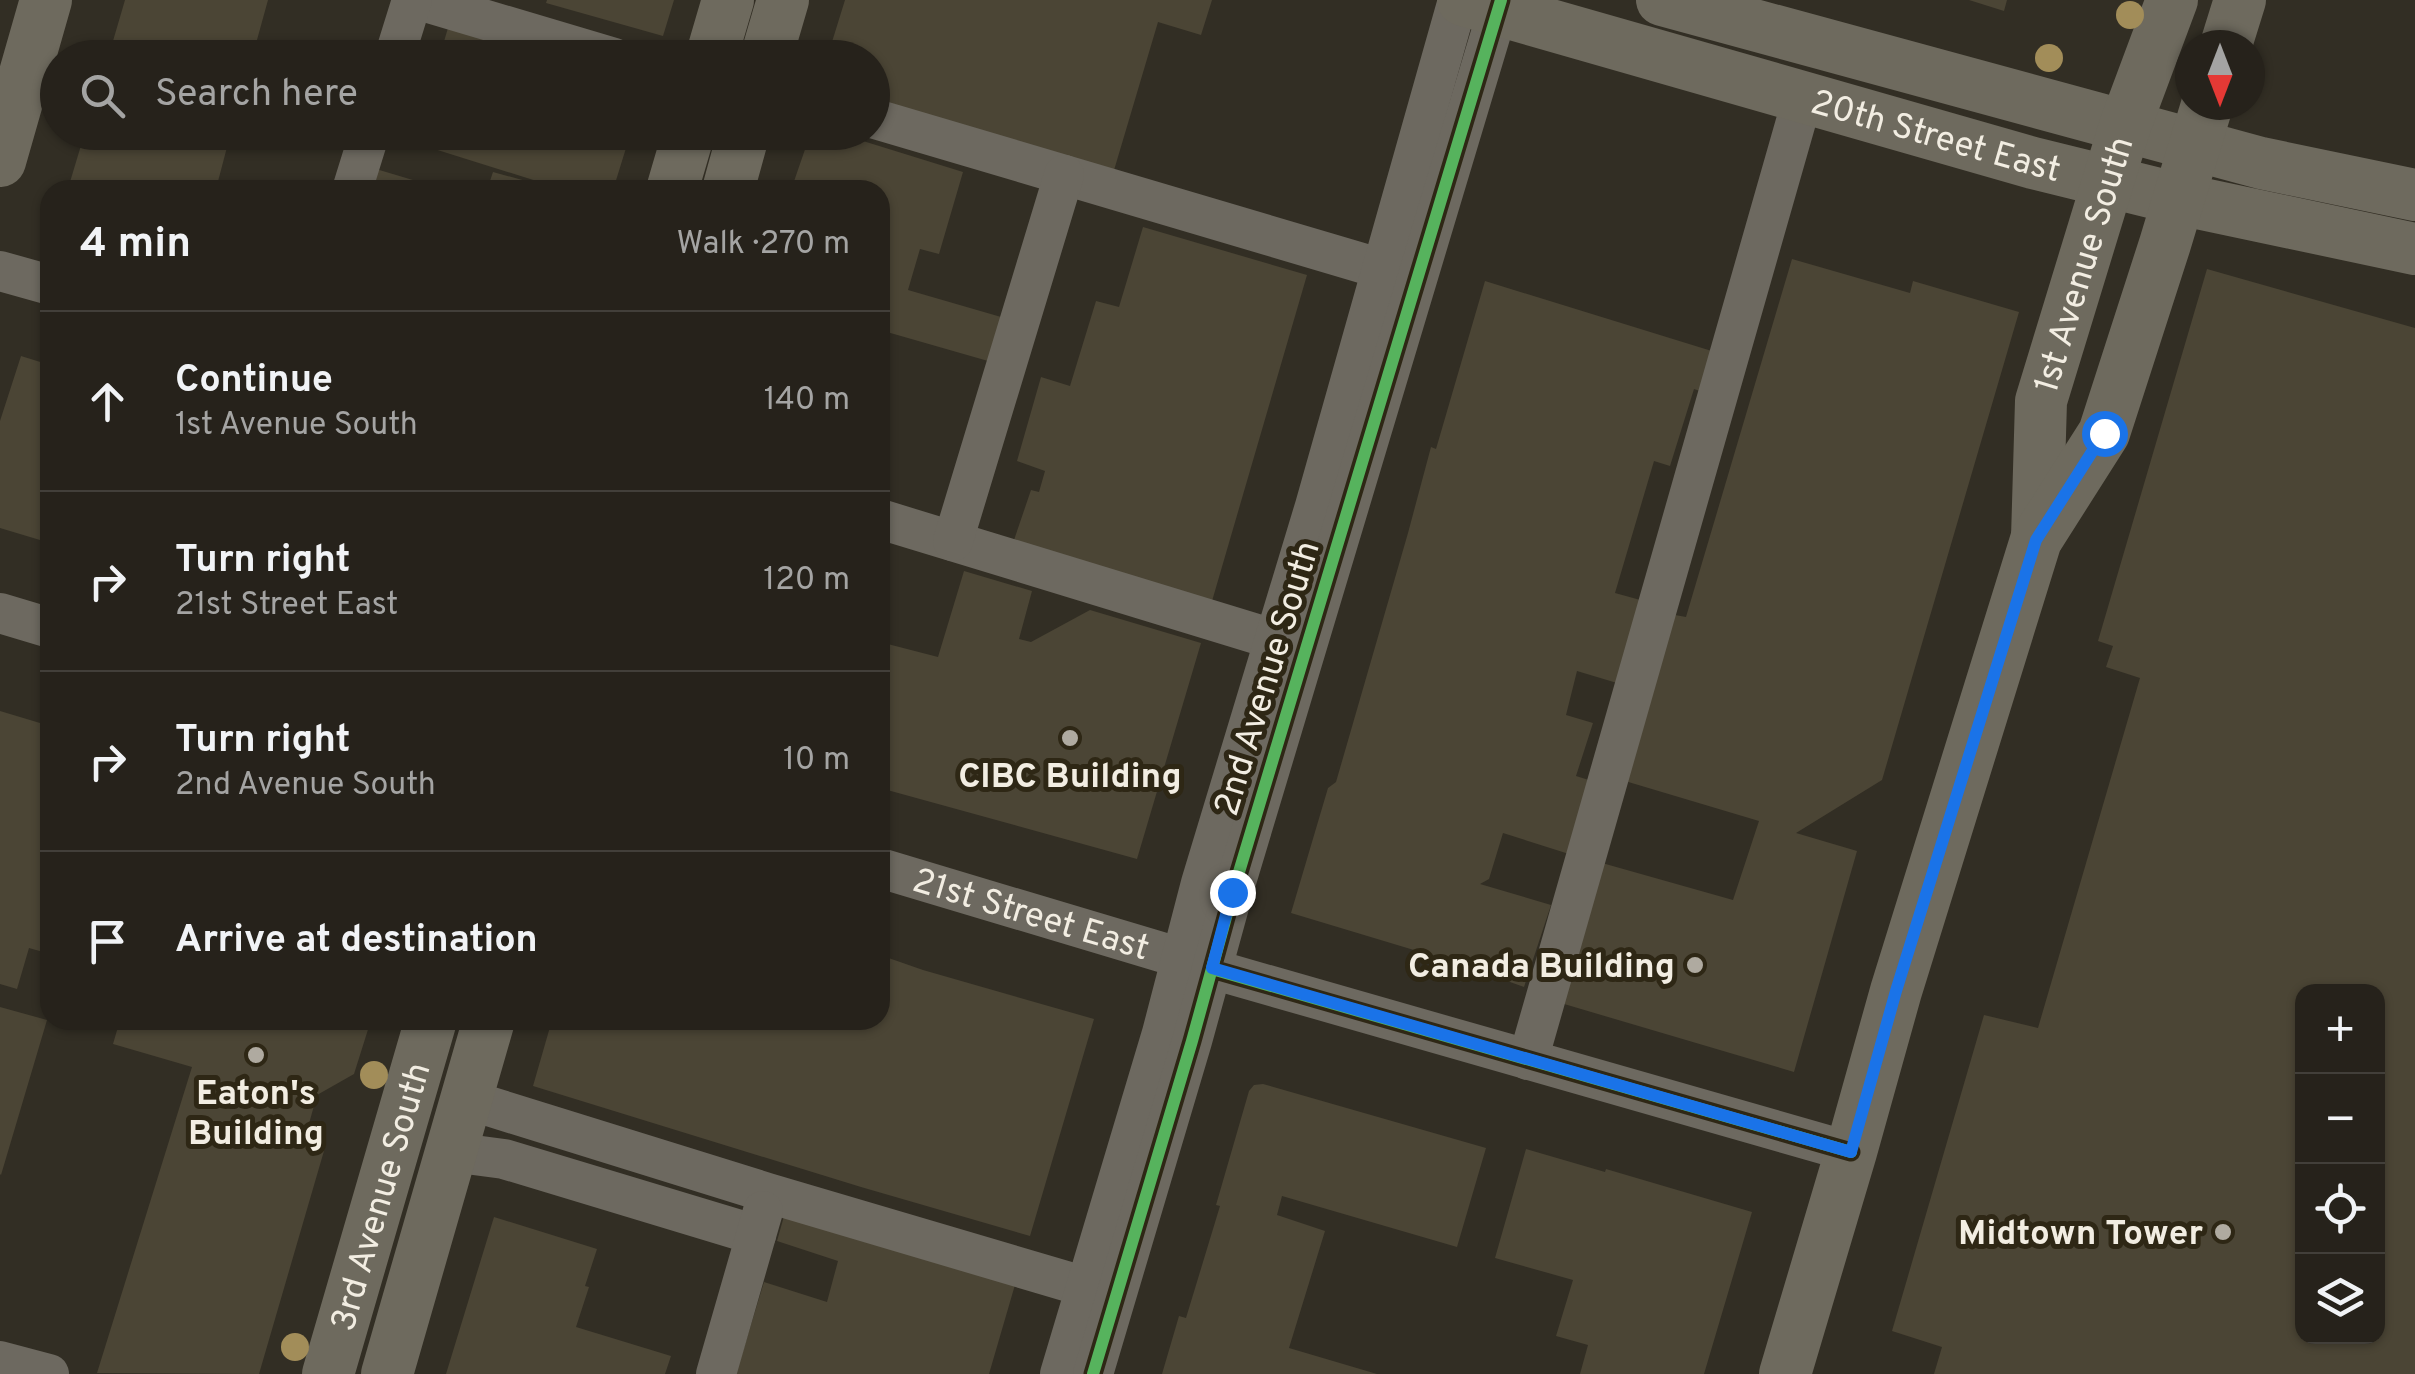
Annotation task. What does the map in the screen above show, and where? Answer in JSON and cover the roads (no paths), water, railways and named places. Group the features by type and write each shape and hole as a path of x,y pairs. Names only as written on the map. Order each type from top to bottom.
{"main road":[{"path":"0,160 46,0"},
{"path":"716,40 728,0"},
{"path":"771,40 782,0"},
{"name":"20th Street East","path":"1662,0 2126,126 2201,125 2261,164 2415,195"},
{"name":"1st Avenue South","path":"1784,1374 1896,991 2036,540 2041,401 2126,126 2172,0"},
{"name":"20th Street East","path":"1480,2 2033,163 2179,199 2415,249"},
{"name":"1st Avenue South","path":"2036,540 2104,433 2201,125"},
{"path":"675,180 684,150"},
{"path":"731,180 739,150"},
{"name":"3rd Avenue South","path":"328,1374 428,1030"},
{"name":"3rd Avenue South","path":"387,1374 485,1030"}],"street":[{"path":"401,40 415,0 552,40"},
{"path":"2231,27 2268,0"},
{"name":"2nd Avenue South","path":"1092,1374 1197,963 1274,638 1382,269 1480,2"},
{"name":"2nd Avenue South","path":"1060,1374 1162,1033 1232,892 1481,72 1480,2"},
{"path":"1528,1060 1803,96"},
{"path":"890,123 1382,269"},
{"path":"355,180 364,150"},
{"path":"954,541 1064,175"},
{"path":"0,271 40,282"},
{"path":"890,522 1274,638"},
{"path":"0,613 40,625"},
{"name":"21st Street East","path":"890,871 1851,1152"},
{"path":"466,1099 1086,1286"},
{"path":"451,1152 504,1158 756,1235"},
{"path":"716,1374 768,1192"},
{"path":"0,1361 49,1374"}],"place":[{"name":"CIBC Building","path":"1070,738"},
{"name":"Canada Building","path":"1695,965"},
{"name":"Eaton's Building","path":"256,1055"},
{"name":"Midtown Tower","path":"2223,1232"}]}
